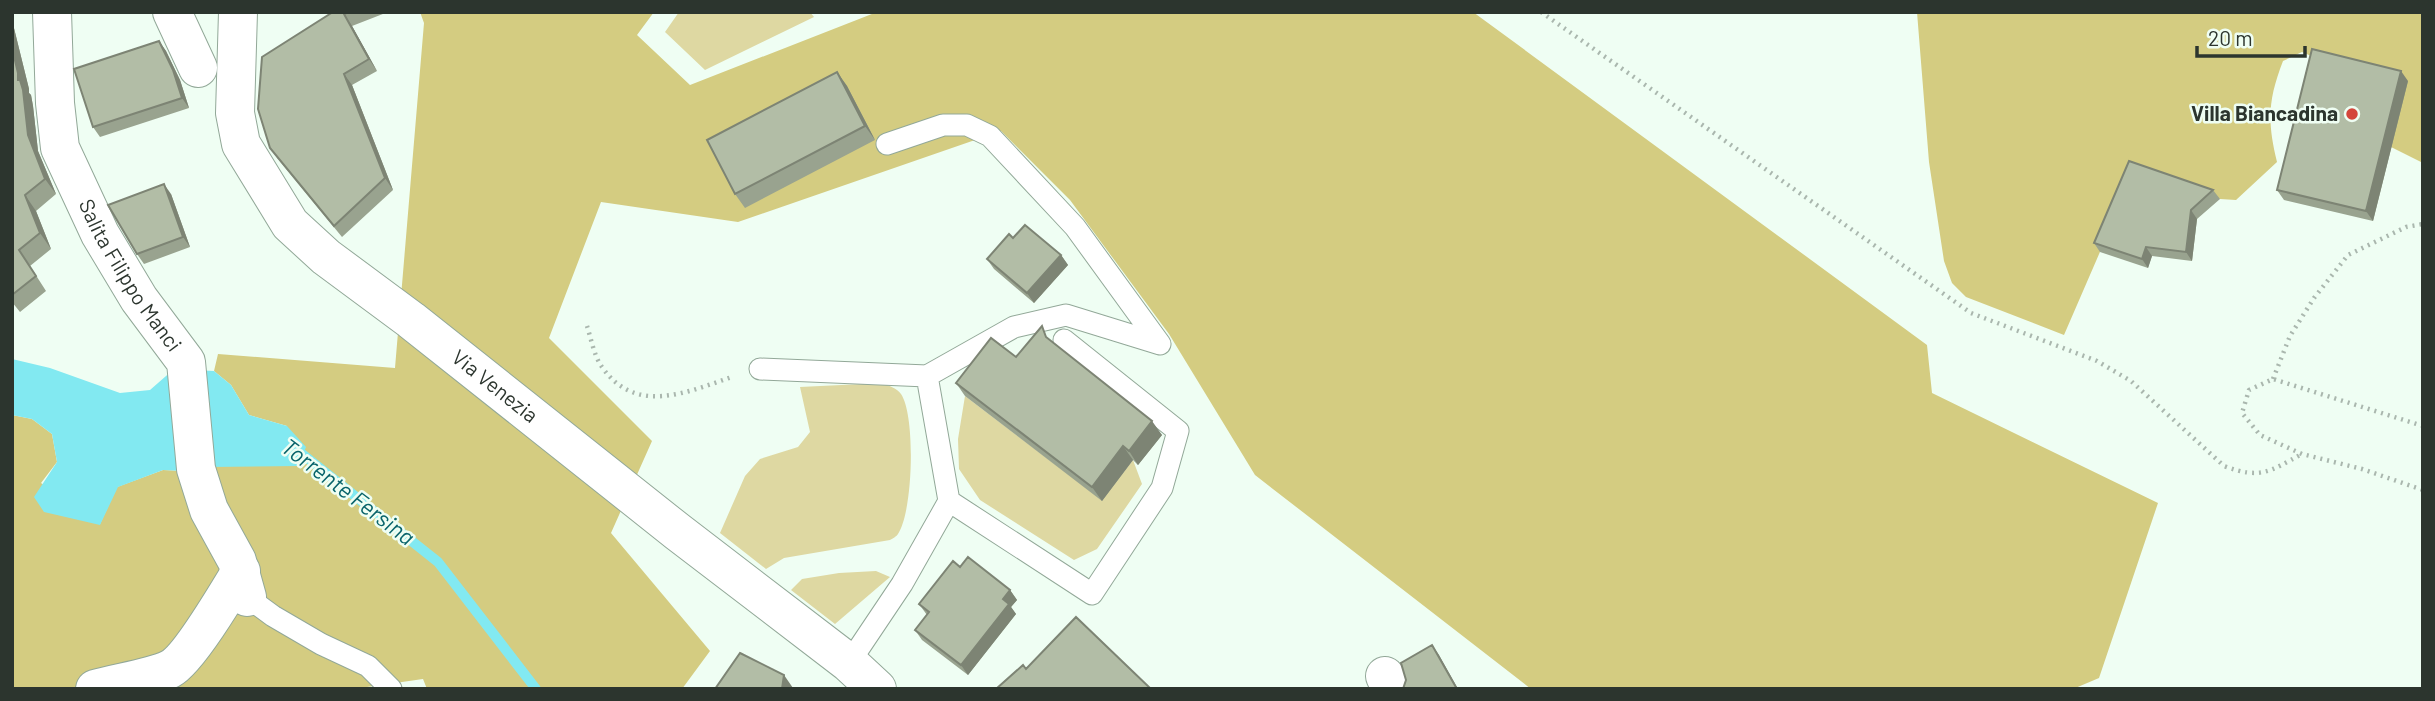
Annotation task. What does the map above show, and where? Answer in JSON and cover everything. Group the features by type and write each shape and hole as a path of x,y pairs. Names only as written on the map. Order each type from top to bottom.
{"main road":[{"name":"Salita Filippo Manci","path":"52,12 55,103 60,148 100,234 139,299 186,362 196,469 209,510 244,584"},
{"path":"172,12 198,68"},
{"name":"Via Venezia","path":"238,12 235,113 241,144 290,224 326,257 411,320 678,532 849,663 877,689"},
{"path":"95,689 171,669 222,605 244,584"}],"lane":[{"path":"760,369 927,376 1014,327 1066,315 1160,344 1074,227 990,136 967,125 943,125 887,144"},
{"path":"949,501 1092,594 1162,488 1178,431 1065,340"},
{"path":"849,663 902,584 949,501 927,376"},
{"name":"Salita Filippo Manci","path":"244,584 273,617 368,666 391,689"}],"path":[{"path":"1541,12 1971,313 2097,361 2131,382 2224,466 2242,472 2265,473 2302,454"},
{"path":"2273,379 2290,336 2314,298 2348,255 2406,228 2423,224"},
{"path":"587,326 601,366 620,386 643,396 667,397 760,369"},
{"path":"2423,426 2273,379 2249,390 2242,413 2260,435 2302,454 2362,469 2423,490"}],"shaded area":[{"path":"420,12 654,12 637,35 690,85 877,12 1473,12 1927,345 1932,393 2158,503 2099,678 2073,689 1531,689 1255,475 1169,334 1070,200 1001,131 738,222 601,202 549,338 652,441 611,533 710,651 682,689 427,689 423,679 353,689 12,689 12,415 32,419 52,434 57,462 41,483 100,524 117,487 163,470 184,471 287,426 249,415 231,385 214,371 218,354 395,368 424,23"},
{"path":"679,12 810,12 814,17 705,70 665,32"},
{"path":"1917,12 2423,12 2423,163 2391,147 2323,61 2302,52 2283,61 2274,87 2271,111 2277,162 2236,200 2220,199 2135,171 2064,335 1966,297 1952,283 1944,261 1929,162"},
{"path":"883,383 901,394 906,405 911,442 907,506 897,536 890,540 784,558 766,569 720,533 745,476 760,459 798,447 810,432 800,387"},
{"path":"965,396 1102,500 1133,460 1142,484 1097,549 1074,560 980,500 959,469 958,439"},
{"path":"876,571 890,577 835,624 791,590 802,579"}],"water":[{"path":"12,359 50,368 120,393 150,390 174,369 214,371 231,385 249,415 287,426 306,447 298,466 163,470 118,487 100,525 44,512 34,497 57,462 52,434 32,419 12,415"}],"building":[{"path":"333,12 349,12 344,14 369,59 344,74 385,178 334,226 270,148 258,109 262,57"},
{"path":"159,41 173,70 182,98 93,127 74,69"},
{"path":"12,48 18,80 23,90 28,135 45,179 25,195 40,233 19,250 36,276 12,295"},
{"name":"Villa Biancadina","path":"2312,49 2401,71 2366,211 2277,190"},
{"path":"837,72 865,126 735,194 707,140"},
{"path":"2129,161 2213,190 2191,210 2186,252 2146,247 2142,259 2094,243"},
{"path":"164,184 183,237 137,254 108,205"},
{"path":"1025,225 1061,255 1027,293 987,259 1009,234 1013,238"},
{"path":"1042,326 1046,337 1152,421 1129,451 1123,446 1092,487 956,383 991,338 1016,357"},
{"path":"968,557 1010,590 1003,599 1009,604 961,665 915,630 929,612 919,604 953,561 960,567"},
{"path":"1076,617 1151,689 996,689 1023,665 1026,669"},
{"path":"1432,645 1457,689 1403,689 1406,680 1401,663"},
{"path":"740,653 784,675 782,689 715,689"}],"waterway":[{"name":"Torrente Fersina","path":"292,446 438,562 536,689"}],"place":[{"name":"Villa Biancadina","path":"2352,114"}]}
